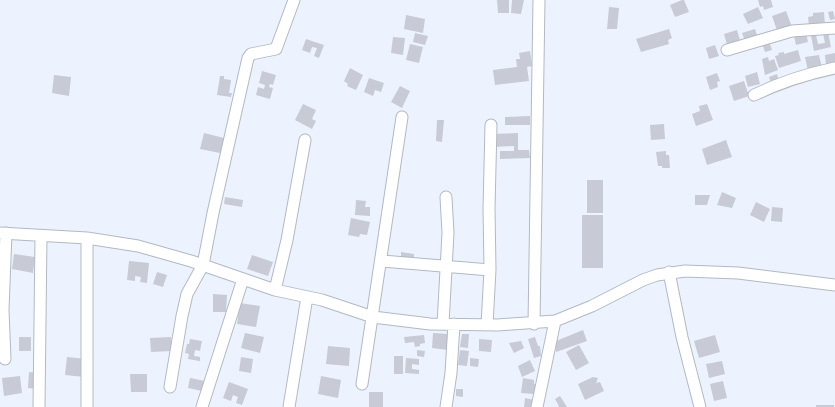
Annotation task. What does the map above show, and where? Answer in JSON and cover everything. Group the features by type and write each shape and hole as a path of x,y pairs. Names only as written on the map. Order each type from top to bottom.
{"street":[{"path":"170,387 187,294 203,265 212,213 248,58 251,54 276,49 294,0"},
{"path":"534,324 539,0"},
{"path":"727,50 792,31 835,28"},
{"path":"754,95 784,81 808,73 835,68"},
{"path":"362,384 382,261 402,117"},
{"path":"487,325 490,270 489,208 491,125"},
{"path":"275,290 287,240 305,140"},
{"path":"446,197 448,233 446,265 451,373 446,407"},
{"path":"5,359 3,310 3,233 87,238 138,246 203,265 275,290 306,297 373,317 408,323 487,325 534,324 554,321 592,306 643,280 669,272 685,270 732,273 835,285"},
{"path":"39,407 42,236"},
{"path":"87,238 87,407"},
{"path":"382,261 446,265 490,270"},
{"path":"669,272 682,337 700,407"},
{"path":"202,407 243,279"},
{"path":"289,407 306,297"},
{"path":"538,407 554,321"}],"building":[{"path":"497,0 509,0 509,13 498,13"},
{"path":"512,0 524,0 521,14 511,13"},
{"path":"684,0 689,12 675,17 670,5"},
{"path":"758,0 771,0 773,7 764,10 763,6 760,7"},
{"path":"609,7 619,8 617,29 607,29"},
{"path":"758,7 763,18 748,24 743,14"},
{"path":"786,11 792,27 778,33 772,16"},
{"path":"833,11 835,19 830,20 828,12"},
{"path":"824,12 825,25 809,26 808,17 813,16 813,13"},
{"path":"406,15 425,19 423,33 404,29"},
{"path":"669,29 672,38 668,40 669,44 641,52 636,39"},
{"path":"755,29 758,38 745,41 742,33"},
{"path":"737,30 741,44 728,48 724,34"},
{"path":"828,32 831,47 814,51 811,36 816,35 818,44 825,43 823,33"},
{"path":"415,33 428,36 425,45 413,42"},
{"path":"806,33 808,42 796,45 794,36"},
{"path":"393,37 405,38 403,55 391,53"},
{"path":"306,39 324,45 319,58 314,56 317,48 312,47 310,53 302,50"},
{"path":"769,41 772,50 765,52 762,43"},
{"path":"410,44 423,47 419,63 406,60"},
{"path":"715,45 719,56 709,59 706,48"},
{"path":"798,50 801,61 779,68 775,56 779,55 778,53 784,52 784,54"},
{"path":"530,51 532,66 527,67 529,81 495,85 493,70 517,67 516,59 520,59 519,53"},
{"path":"835,53 835,64 826,65 825,55"},
{"path":"819,55 822,68 808,71 805,57"},
{"path":"768,57 769,61 774,59 778,70 765,75 762,59"},
{"path":"350,68 363,75 356,90 347,86 348,84 344,81"},
{"path":"262,71 276,75 273,85 270,84 269,87 273,88 270,99 256,95 258,87 264,89 265,85 259,83"},
{"path":"757,72 760,84 748,87 745,76"},
{"path":"717,73 720,81 717,82 718,87 710,90 706,77"},
{"path":"777,74 779,81 771,83 769,77"},
{"path":"54,75 71,77 69,96 52,93"},
{"path":"220,76 224,76 224,79 231,80 229,93 232,93 231,97 217,95"},
{"path":"369,78 384,83 381,92 375,90 373,96 364,92"},
{"path":"744,81 749,96 734,101 729,86"},
{"path":"400,86 410,91 402,108 391,102"},
{"path":"303,104 316,110 312,119 316,121 312,129 295,120"},
{"path":"707,104 713,120 696,126 692,114 700,111 699,106"},
{"path":"530,116 530,125 505,125 505,117"},
{"path":"437,120 444,120 442,142 436,141"},
{"path":"664,124 665,139 651,140 650,125"},
{"path":"204,133 224,138 220,153 200,149"},
{"path":"518,133 518,150 529,150 530,158 500,159 500,151 514,151 514,146 492,147 492,134"},
{"path":"726,140 732,157 707,165 702,149"},
{"path":"666,151 666,155 669,155 670,168 662,168 662,166 658,166 656,152"},
{"path":"587,180 603,180 603,213 587,213"},
{"path":"722,192 736,198 732,208 717,205"},
{"path":"695,195 710,195 707,205 695,205"},
{"path":"225,197 243,200 242,207 224,204"},
{"path":"356,200 366,201 365,207 370,207 370,216 355,215"},
{"path":"756,202 770,209 764,222 750,215"},
{"path":"772,207 783,208 782,222 771,221"},
{"path":"582,215 603,215 603,268 582,268"},
{"path":"351,218 370,222 367,235 360,234 359,237 348,235"},
{"path":"401,252 414,254 414,260 401,260"},
{"path":"14,254 35,257 33,273 12,269"},
{"path":"252,255 273,262 268,276 247,269"},
{"path":"129,261 149,263 147,283 140,282 141,277 135,276 135,281 127,280"},
{"path":"157,272 167,275 163,287 153,284"},
{"path":"213,294 227,295 226,312 213,312"},
{"path":"240,303 260,306 256,327 237,324"},
{"path":"583,330 587,341 556,352 556,341"},
{"path":"245,333 264,337 260,353 241,348"},
{"path":"433,333 449,334 448,350 432,348"},
{"path":"462,334 469,334 468,348 460,347"},
{"path":"424,335 425,343 420,344 420,346 415,347 414,342 405,343 404,337"},
{"path":"715,335 720,352 699,358 694,341"},
{"path":"19,337 31,337 31,351 19,351"},
{"path":"171,337 172,351 151,352 150,338"},
{"path":"535,337 538,346 540,346 541,356 534,358 528,339"},
{"path":"190,339 202,341 200,351 195,350 194,356 200,357 200,361 188,359 189,354 185,353"},
{"path":"479,339 492,340 491,352 479,351"},
{"path":"521,341 524,348 514,353 509,343"},
{"path":"579,345 589,363 576,370 566,352"},
{"path":"328,346 350,348 349,366 326,364"},
{"path":"417,350 425,351 424,357 417,356"},
{"path":"460,350 469,351 467,366 458,365"},
{"path":"394,356 403,356 403,374 394,374"},
{"path":"67,357 87,359 82,366 81,372 84,372 84,377 65,375"},
{"path":"241,357 253,359 251,373 239,371"},
{"path":"406,358 419,359 419,365 412,364 412,369 419,370 419,374 405,373"},
{"path":"470,358 479,359 478,367 470,366"},
{"path":"530,360 535,371 522,377 518,366"},
{"path":"722,361 725,374 709,378 706,364"},
{"path":"29,372 38,373 37,389 28,388"},
{"path":"130,374 147,374 147,392 131,392"},
{"path":"20,376 22,393 4,396 2,378"},
{"path":"321,376 341,380 338,398 318,394"},
{"path":"593,377 598,378 596,383 600,382 604,391 585,400 578,384"},
{"path":"190,378 205,381 202,391 188,388"},
{"path":"523,378 534,380 534,384 536,384 534,394 521,393"},
{"path":"723,381 727,398 714,401 710,384"},
{"path":"229,382 248,389 242,405 236,403 238,397 233,395 231,401 223,398"},
{"path":"456,389 463,389 463,397 456,396"},
{"path":"369,392 383,392 383,407 369,407"},
{"path":"560,396 567,407 558,407 559,406 555,399"},
{"path":"525,398 534,400 533,407 524,407"},
{"path":"816,405 834,405 834,407 816,407"}]}
